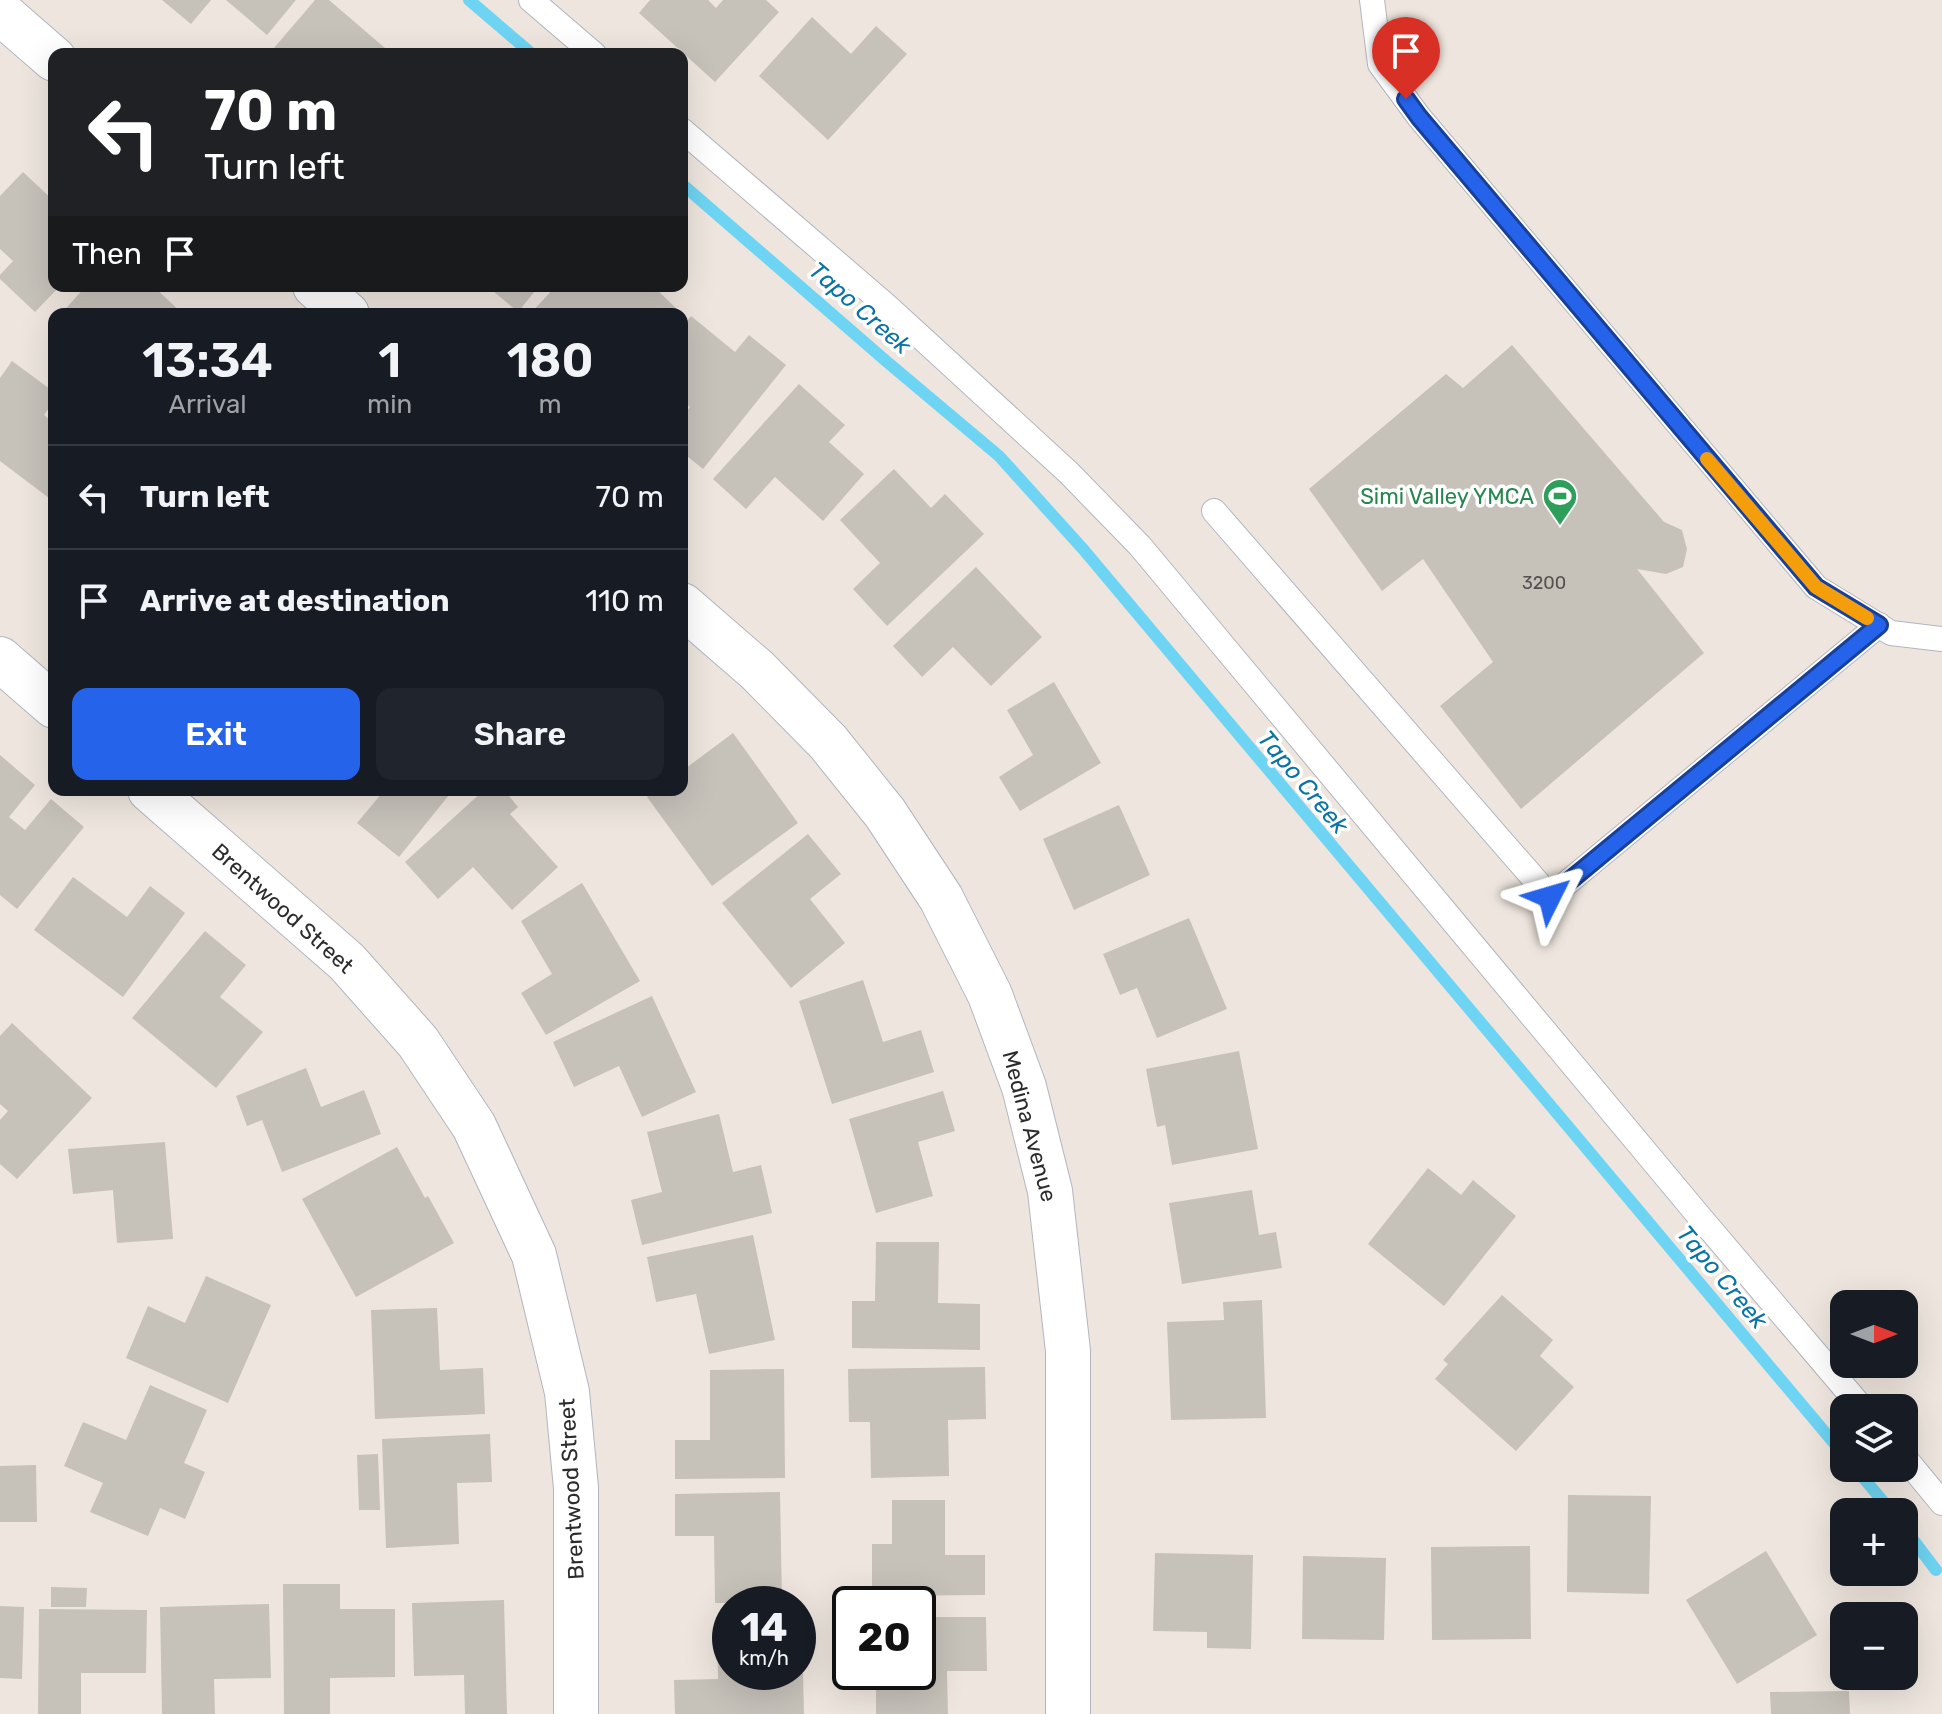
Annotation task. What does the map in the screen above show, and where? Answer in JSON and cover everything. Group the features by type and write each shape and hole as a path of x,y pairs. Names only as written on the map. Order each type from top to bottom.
{"street":[{"path":"0,12 48,54"},
{"path":"322,292 340,308"},
{"name":"Medina Avenue","path":"688,610 757,670 828,742 885,813 941,898 990,995 1024,1087 1050,1191 1068,1351 1068,1714"},
{"path":"0,659 48,701"},
{"name":"Brentwood Street","path":"157,796 347,962 418,1042 474,1126 534,1255 567,1392 576,1488 576,1714"}],"lane":[{"path":"531,0 587,48"},
{"path":"1372,0 1380,64 1419,117 1816,587 1891,633 1942,639"},
{"path":"688,135 888,307 1069,473 1140,546 1850,1394"},
{"path":"1214,511 1550,897 1879,625"},
{"path":"1918,1474 1942,1503"}],"building":[{"path":"162,0 211,0 191,24"},
{"path":"226,0 296,0 267,35"},
{"path":"315,0 329,0 385,48 274,48"},
{"path":"650,0 708,0 716,8 723,0 766,0 779,12 715,82 688,57 688,48 678,48 639,13"},
{"path":"812,17 851,54 876,26 907,54 828,140 759,76"},
{"path":"23,172 48,195 48,292 54,292 35,312 0,279 13,261 0,249 0,196"},
{"path":"81,292 159,292 177,308 66,308"},
{"path":"494,292 534,292 521,308 513,308"},
{"path":"550,292 659,292 676,308 536,308"},
{"path":"691,316 735,352 749,335 786,365 703,469 688,457 688,320"},
{"name":"Simi Valley YMCA","path":"1512,345 1664,522 1682,530 1687,549 1683,567 1666,574 1637,569 1704,653 1521,809 1440,706 1493,662 1423,559 1382,591 1309,489 1446,374 1463,388"},
{"path":"12,361 48,388 48,409 44,415 48,418 48,497 0,461 0,378"},
{"path":"799,384 845,425 829,442 864,474 823,521 775,477 746,509 713,479"},
{"path":"894,469 931,508 945,494 984,534 887,626 853,589 880,563 840,520"},
{"path":"976,567 1042,637 991,686 953,647 922,677 893,646"},
{"path":"1054,682 1101,763 1020,811 999,777 1033,755 1007,710"},
{"path":"733,733 798,823 712,886 647,797 688,796 688,767"},
{"path":"0,755 35,785 9,817 25,830 51,799 84,827 17,909 0,895"},
{"path":"380,796 448,796 399,857 357,823"},
{"path":"477,796 509,796 518,807 510,814 558,867 512,910 473,867 438,899 405,862"},
{"path":"1119,805 1150,875 1074,910 1043,839"},
{"path":"808,834 841,874 810,899 845,943 791,988 722,903"},
{"path":"73,877 127,917 150,886 185,913 123,997 34,930"},
{"path":"582,883 640,981 546,1035 521,993 552,974 521,921"},
{"path":"1189,918 1227,1009 1157,1038 1137,988 1120,995 1103,954"},
{"path":"205,931 246,965 220,997 263,1032 216,1088 132,1018"},
{"path":"863,980 883,1042 921,1030 934,1072 832,1104 799,1001"},
{"path":"652,996 696,1092 642,1117 619,1066 574,1087 553,1042"},
{"path":"12,1023 92,1098 17,1179 0,1164 0,1120 8,1111 0,1104 0,1036"},
{"path":"1239,1051 1258,1149 1172,1165 1165,1125 1157,1127 1146,1069"},
{"path":"306,1068 321,1107 364,1090 381,1134 282,1172 262,1120 247,1126 236,1096"},
{"path":"943,1091 955,1131 918,1142 933,1196 876,1213 849,1119"},
{"path":"719,1114 733,1172 761,1165 772,1213 642,1245 631,1200 662,1192 647,1132"},
{"path":"165,1142 173,1239 117,1243 113,1190 73,1194 68,1149"},
{"path":"397,1147 454,1243 356,1297 302,1199"},
{"path":"1428,1168 1461,1195 1473,1180 1516,1216 1444,1306 1368,1244"},
{"path":"1252,1190 1259,1235 1276,1232 1282,1268 1182,1284 1169,1203"},
{"path":"753,1235 775,1340 709,1354 696,1294 656,1302 647,1257"},
{"path":"876,1242 939,1242 938,1303 980,1304 980,1350 852,1348 852,1301 875,1301"},
{"path":"206,1276 271,1305 228,1403 126,1358 148,1306 185,1323"},
{"path":"1502,1295 1553,1340 1540,1356 1574,1387 1516,1451 1435,1379 1448,1364 1443,1360"},
{"path":"1262,1300 1266,1418 1171,1420 1167,1322 1224,1320 1223,1302"},
{"path":"437,1308 440,1370 483,1368 485,1414 375,1419 371,1310"},
{"path":"985,1367 986,1419 948,1420 949,1476 871,1478 870,1422 849,1422 848,1369"},
{"path":"784,1369 785,1478 675,1479 675,1440 710,1440 710,1370"},
{"path":"150,1385 207,1410 184,1463 205,1472 185,1519 160,1508 148,1536 90,1512 103,1483 64,1466 83,1422 126,1440"},
{"path":"490,1434 492,1482 457,1483 459,1544 386,1548 382,1439"},
{"path":"378,1454 380,1510 359,1510 357,1455"},
{"path":"36,1465 37,1522 0,1522 0,1466"},
{"path":"780,1492 782,1586 715,1586 714,1536 675,1536 675,1494"},
{"path":"1568,1495 1651,1496 1649,1594 1567,1592"},
{"path":"892,1500 945,1500 945,1555 985,1555 985,1595 936,1595 936,1586 872,1586 872,1544 892,1544"},
{"path":"1530,1546 1531,1639 1432,1640 1431,1547"},
{"path":"1766,1551 1817,1635 1737,1684 1686,1600"},
{"path":"1155,1553 1253,1555 1251,1649 1207,1648 1207,1632 1153,1631"},
{"path":"1303,1556 1386,1558 1384,1640 1302,1639"},
{"path":"283,1584 340,1584 340,1609 395,1609 395,1677 330,1678 330,1714 284,1714"},
{"path":"51,1587 87,1588 86,1607 51,1607"},
{"path":"504,1600 507,1714 465,1714 464,1675 414,1676 412,1603"},
{"path":"269,1604 271,1678 214,1679 215,1714 162,1714 160,1607"},
{"path":"0,1606 24,1607 22,1679 0,1678"},
{"path":"39,1609 147,1610 146,1673 81,1673 81,1714 38,1714"},
{"path":"936,1617 986,1617 987,1671 947,1671 948,1714 876,1714 876,1690 936,1690"},
{"path":"712,1679 712,1690 803,1690 804,1714 675,1714 674,1680"},
{"path":"1849,1691 1850,1714 1771,1714 1770,1692"}],"waterway":[{"name":"Tapo Creek","path":"469,0 525,48"},
{"name":"Tapo Creek","path":"688,189 999,456 1083,549 1830,1438"},
{"name":"Tapo Creek","path":"1867,1482 1880,1498"},
{"name":"Tapo Creek","path":"1918,1546 1936,1570"}],"slow traffic":[{"path":"1707,459 1816,587 1867,618"}],"place":[{"name":"Simi Valley YMCA","path":"1560,527"}],"route":[{"path":"1406,99 1816,587 1879,625 1550,897"}]}
